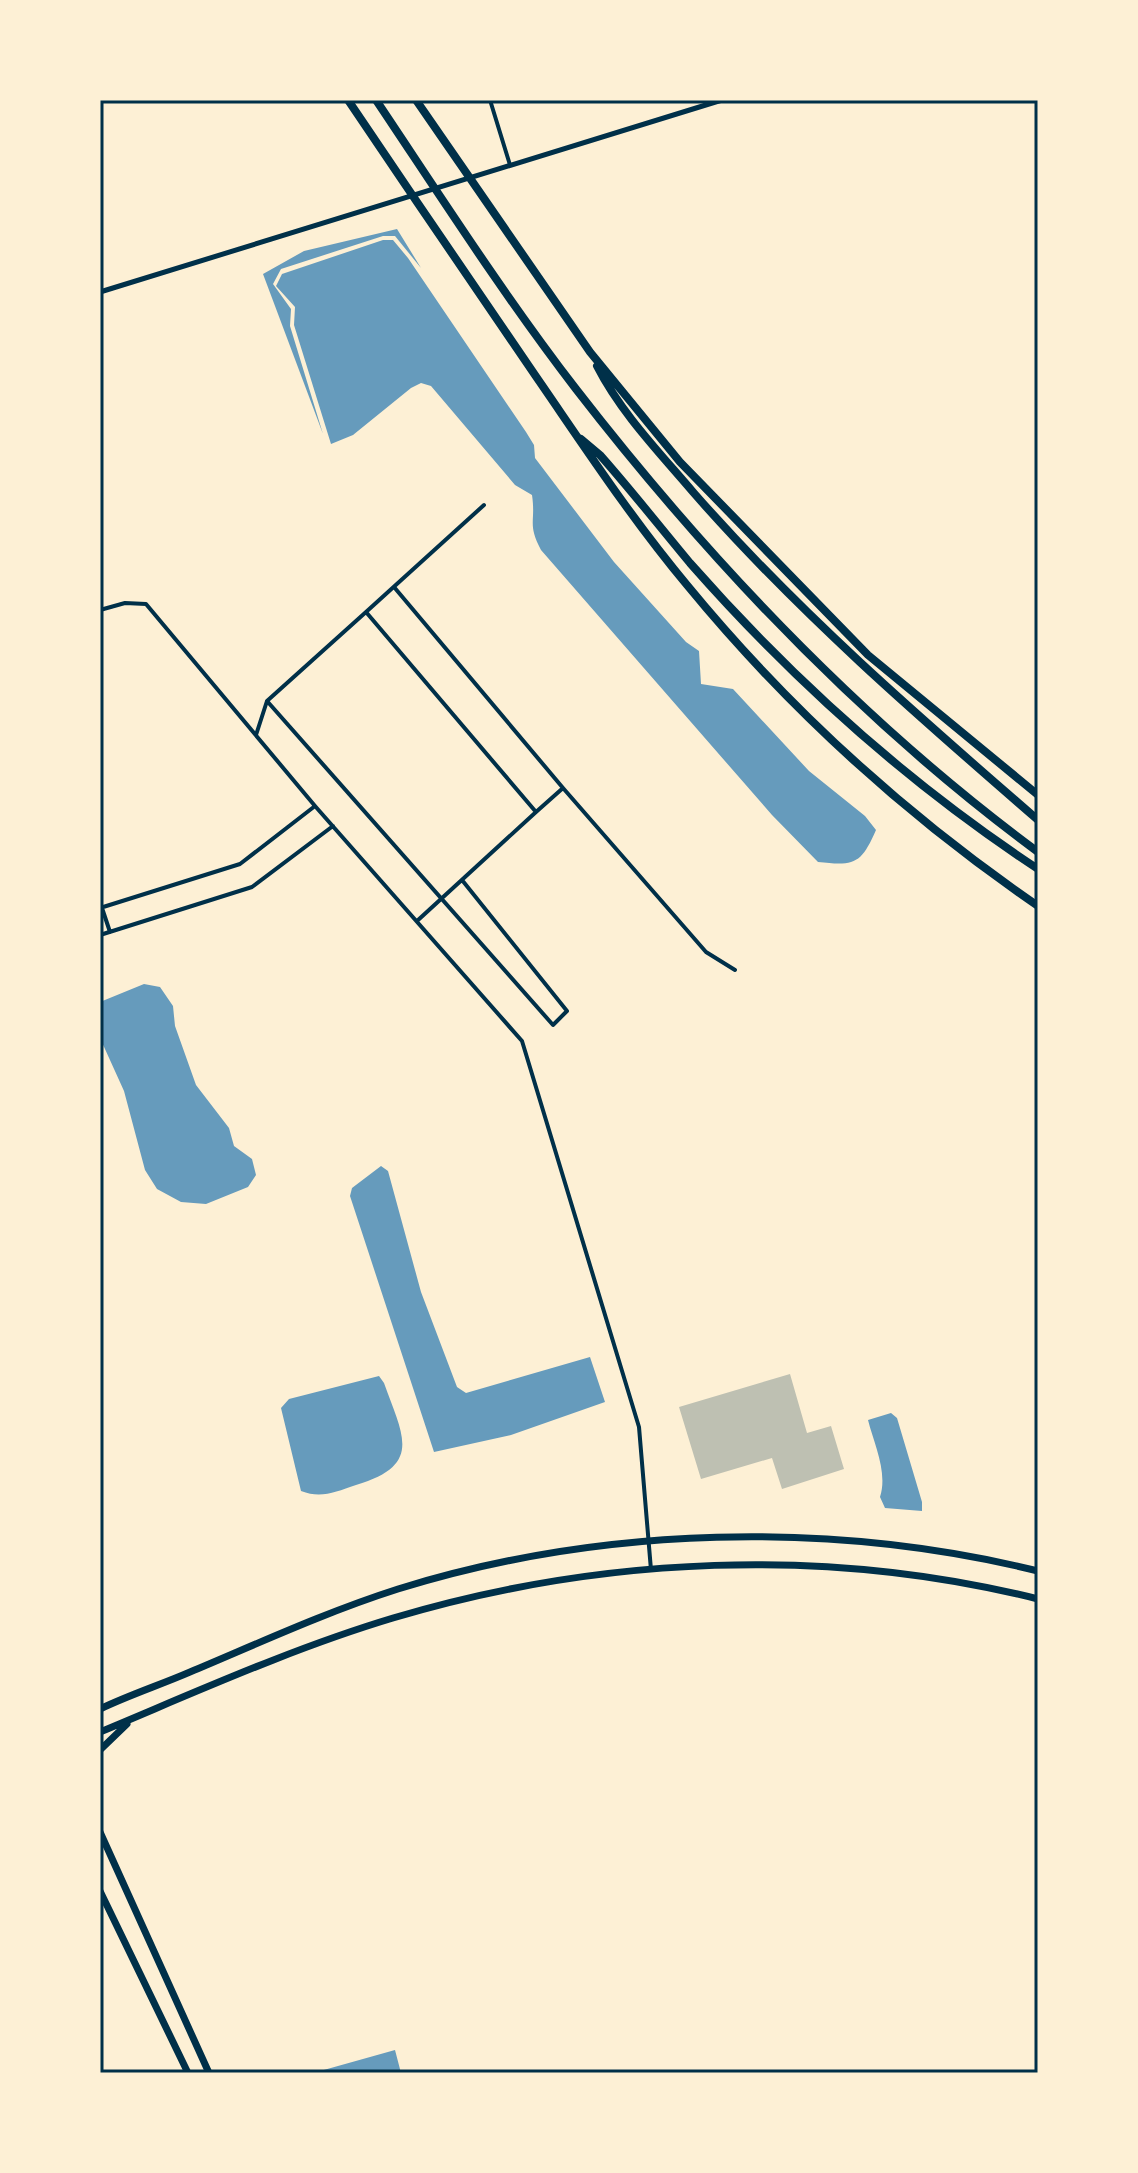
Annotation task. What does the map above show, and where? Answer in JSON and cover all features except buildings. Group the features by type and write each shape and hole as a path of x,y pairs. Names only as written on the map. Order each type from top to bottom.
{"highway":[{"path":"348,100 645,533 764,673 846,754 907,807 1038,906"},
{"path":"376,100 575,387 660,493 746,589 880,722 949,782 1038,852"},
{"path":"416,100 590,352 680,462 868,655 1038,795"},
{"path":"590,352 611,393 717,520 904,704 1038,820"},
{"path":"577,437 600,455 690,562 825,702 971,823 1038,869"}],"main road":[{"path":"100,1709 286,1629 400,1588 495,1563 649,1543 754,1538 832,1540 964,1556 1038,1571"},
{"path":"100,1732 328,1640 407,1614 528,1586 651,1570 739,1565 829,1567 932,1579 1038,1599"},
{"path":"100,1702 113,1703"},
{"path":"100,1750 133,1719"},
{"path":"100,1832 209,2073"},
{"path":"100,1891 188,2073"}],"street":[{"path":"490,100 510,165"},
{"path":"100,292 722,100"},
{"path":"256,735 267,701 484,505"},
{"path":"394,587 706,952 735,970"},
{"path":"100,610 125,603 146,604 315,806 522,1041 639,1427 651,1570"},
{"path":"366,612 536,812"},
{"path":"267,701 553,1025 567,1011 462,880"},
{"path":"417,921 563,788"},
{"path":"110,932 101,908 240,864 315,806"},
{"path":"100,935 252,887 333,826"}],"water":[{"path":"397,229 421,268 395,236 383,236 281,269 273,284 291,309 290,326 323,434 263,274 304,251"},
{"path":"383,240 393,240 408,258 526,432 534,445 535,458 614,562 686,642 699,651 701,684 733,689 809,771 865,816 876,830 861,856 849,863 818,862 772,815 541,550 533,528 532,495 515,485 431,386 421,383 411,388 353,435 331,444 294,325 295,307 276,286 282,274"},
{"path":"144,984 160,987 173,1006 175,1026 196,1085 229,1128 234,1146 252,1159 256,1175 248,1187 206,1204 181,1202 157,1189 145,1170 124,1091 100,1038 100,1002"},
{"path":"381,1166 388,1171 421,1292 457,1387 466,1393 590,1357 605,1402 511,1435 434,1452 350,1196 352,1188"},
{"path":"379,1376 401,1433 399,1458 377,1477 341,1490 328,1494 301,1491 281,1408 289,1399"},
{"path":"891,1413 897,1418 922,1511 885,1508 880,1497 881,1468 868,1420"},
{"path":"395,2050 401,2073 313,2073"}]}
